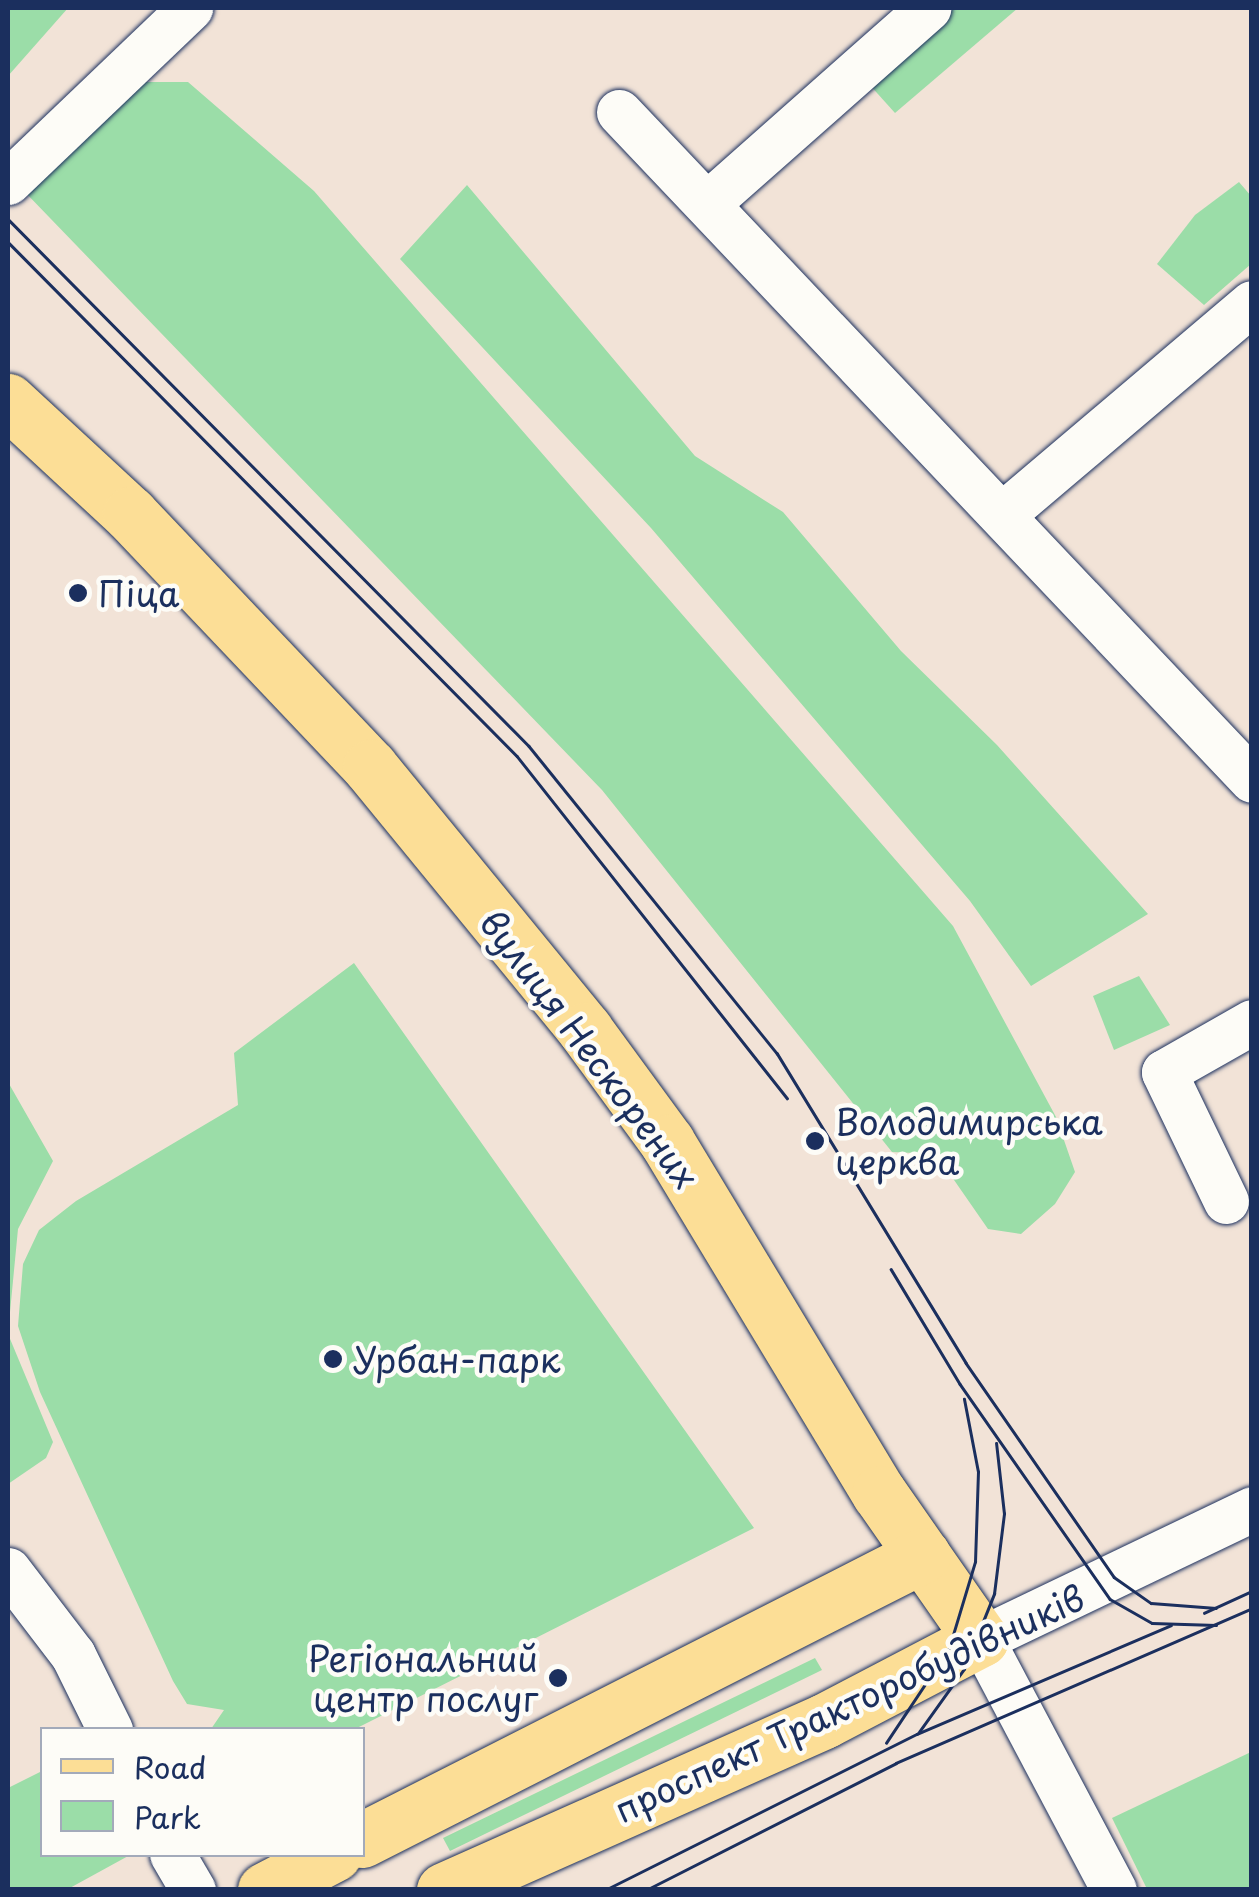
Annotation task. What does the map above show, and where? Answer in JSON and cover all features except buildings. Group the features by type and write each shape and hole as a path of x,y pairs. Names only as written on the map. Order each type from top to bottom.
{"main road":[{"name":"вулиця Нескорених","path":"8,401 130,514 370,767 585,1030 667,1142 879,1493 981,1639"},
{"path":"365,1838 923,1556"},
{"name":"проспект Тракторобудівників","path":"444,1890 824,1721 981,1639"},
{"path":"265,1890 328,1857"}],"street":[{"path":"8,182 190,8"},
{"path":"709,202 928,8"},
{"path":"619,112 1003,514 1244,756"},
{"path":"1003,514 1252,303"},
{"path":"1226,1201 1164,1072 1252,1022"},
{"name":"проспект Тракторобудівників","path":"981,1639 1252,1509"},
{"path":"8,1570 73,1656 108,1727"},
{"name":"вулиця Нескорених","path":"981,1639 1114,1890"},
{"path":"174,1857 192,1890"}],"green space":[{"path":"8,8 68,8 8,76"},
{"path":"954,8 1018,8 895,113 868,83"},
{"path":"141,82 188,82 314,191 953,926 1056,1117 1075,1172 1055,1204 1021,1234 988,1229 936,1154 892,1152 602,790 22,189"},
{"path":"1239,182 1251,196 1251,264 1204,305 1157,264 1195,215"},
{"path":"467,185 695,456 783,512 901,651 997,745 1148,914 1031,986 970,901 651,528 400,259"},
{"name":"Урбан-парк","path":"354,963 754,1528 359,1727 212,1727 224,1710 187,1704 40,1392 18,1326 23,1264 39,1230 76,1201 238,1105 234,1053"},
{"path":"1139,976 1170,1025 1114,1050 1093,996"},
{"path":"8,1082 53,1161 18,1229 8,1333"},
{"path":"8,1334 53,1442 46,1458 8,1484"},
{"path":"815,1658 822,1670 450,1851 443,1838"},
{"path":"1251,1752 1251,1889 1147,1889 1112,1818"},
{"path":"40,1772 40,1857 126,1857 68,1889 8,1889 8,1788"}],"tram line":[{"path":"8,219 529,746 777,1053 966,1363 1114,1577 1151,1603 1216,1608"},
{"path":"8,242 517,756 787,1098"},
{"path":"891,1269 960,1384 1110,1599 1152,1623 1216,1625"},
{"path":"886,1743 949,1648 975,1562 978,1472 964,1399"},
{"path":"919,1732 964,1669 994,1594 1004,1514 996,1443"},
{"path":"1204,1613 1252,1591"},
{"path":"646,1890 896,1763 1252,1608"},
{"path":"605,1890 917,1734 1171,1625"}],"place":[{"name":"Піца","path":"78,593"},
{"name":"Володимирська церква","path":"815,1141"},
{"name":"Урбан-парк","path":"333,1359"},
{"name":"Регіональний центр послуг","path":"558,1678"}]}
